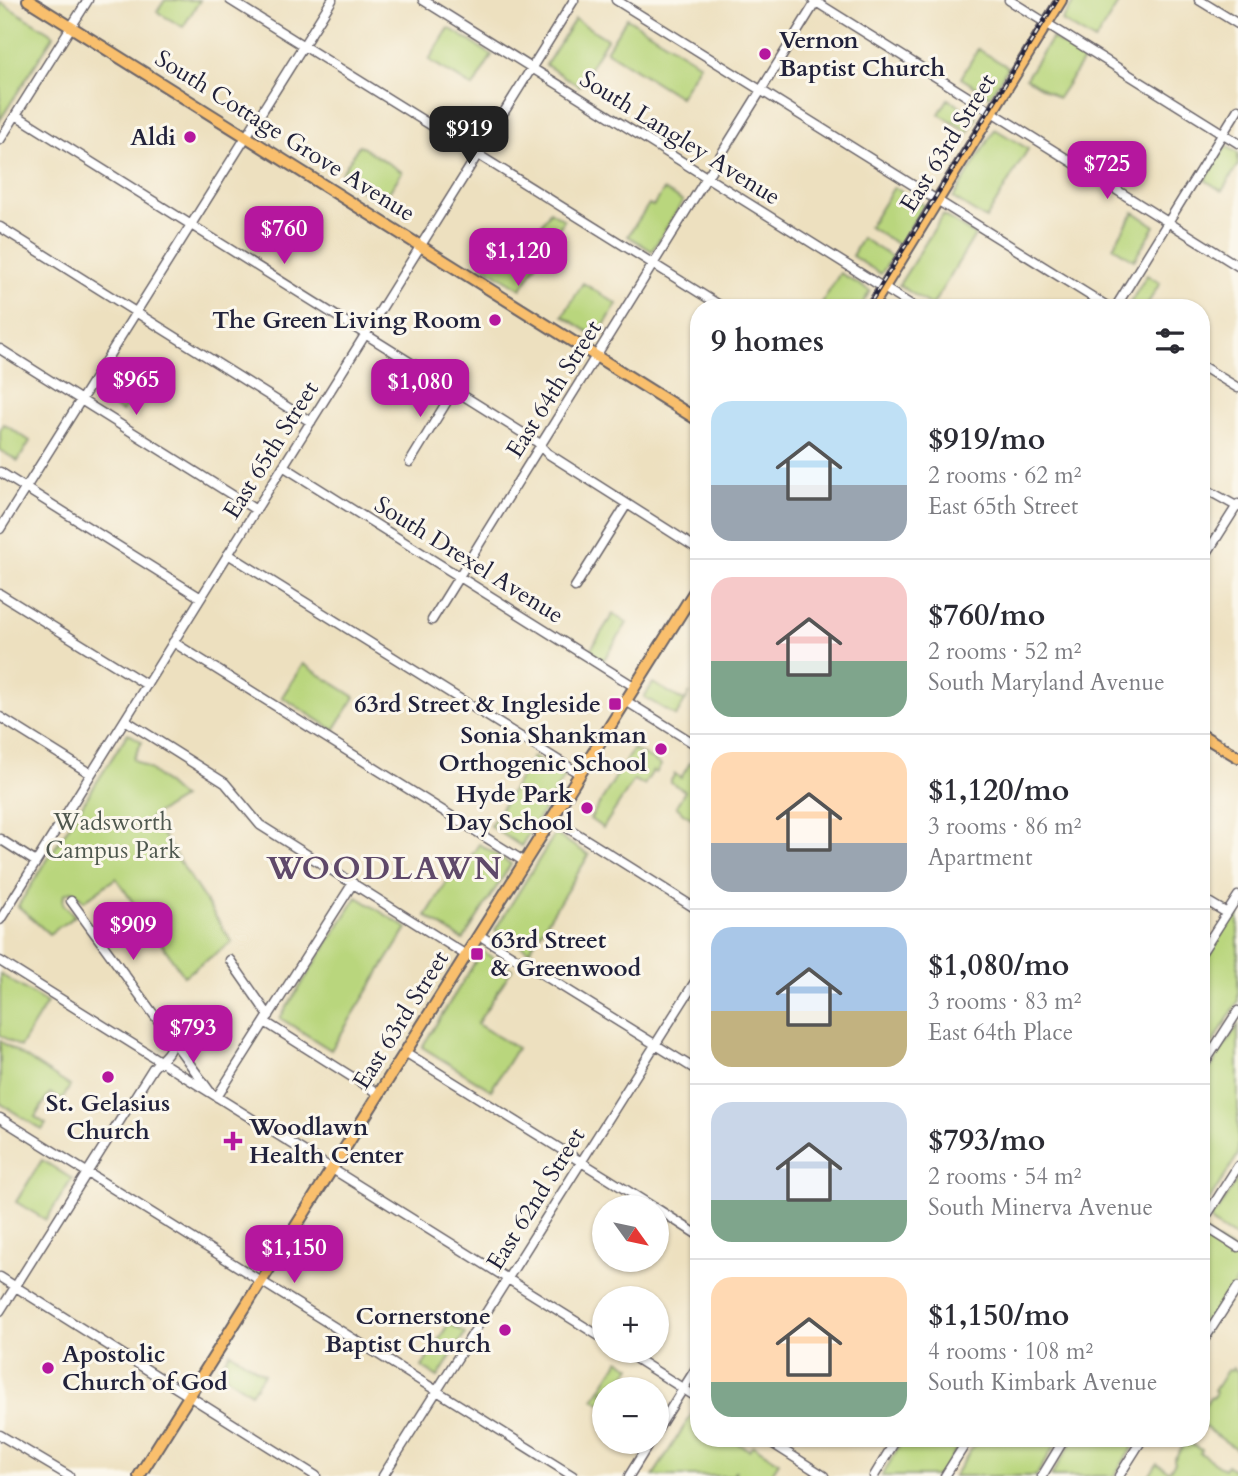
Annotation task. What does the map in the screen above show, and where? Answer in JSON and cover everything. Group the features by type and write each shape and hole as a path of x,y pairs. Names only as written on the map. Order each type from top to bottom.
{"main road":[{"name":"South Cottage Grove Avenue","path":"28,0 690,415"},
{"name":"East 63rd Street","path":"876,299 1061,0"},
{"name":"East 63rd Street","path":"139,1476 690,599"},
{"path":"1210,740 1238,757"}],"street":[{"path":"0,140 88,0"},
{"path":"230,0 710,299"},
{"path":"0,529 332,0"},
{"name":"South Langley Avenue","path":"423,0 901,299"},
{"name":"East 65th Street","path":"0,920 574,0"},
{"path":"617,0 1096,299"},
{"path":"1009,0 1238,143"},
{"path":"1199,0 1238,24"},
{"path":"816,1 1238,266"},
{"name":"East 64th Street","path":"432,620 816,1"},
{"path":"1121,299 1238,109"},
{"path":"16,115 537,442 547,453 690,543"},
{"path":"0,227 311,422"},
{"path":"0,349 256,510"},
{"path":"1210,371 1238,388"},
{"path":"410,462 454,390"},
{"name":"South Drexel Avenue","path":"283,466 635,687"},
{"path":"0,472 201,598"},
{"path":"1210,491 1237,506 1210,548"},
{"path":"575,587 627,504"},
{"path":"228,554 580,774"},
{"path":"0,594 146,685"},
{"path":"173,642 525,862"},
{"path":"626,701 690,741"},
{"path":"0,717 91,774"},
{"path":"125,720 225,783 260,825 466,955"},
{"path":"552,818 690,905"},
{"path":"0,839 36,862"},
{"path":"214,1095 267,1019 353,883"},
{"path":"1210,939 1238,896"},
{"path":"71,901 214,1095"},
{"path":"1210,903 1227,913"},
{"path":"479,935 690,1066"},
{"path":"230,960 267,1019 379,1094"},
{"path":"0,961 592,1332"},
{"name":"East 62nd Street","path":"383,1476 690,990"},
{"path":"1210,1054 1238,1011"},
{"path":"0,1311 160,1061 169,1054 172,1040"},
{"path":"405,1052 636,1195"},
{"path":"0,1118 573,1476"},
{"path":"1210,1210 1238,1166"},
{"path":"669,1216 690,1230"},
{"path":"1210,1230 1238,1247"},
{"path":"0,1277 316,1476"},
{"path":"1210,1330 1238,1287"},
{"path":"643,1363 690,1392"},
{"path":"669,1412 690,1378"},
{"path":"0,1435 69,1476"},
{"path":"778,1447 824,1476"},
{"path":"874,1476 892,1447"},
{"path":"945,1476 963,1447"},
{"path":"1042,1476 1060,1447"},
{"path":"1119,1476 1137,1447"},
{"path":"629,1476 643,1454"}],"green space":[{"path":"165,0 200,0 183,27 157,12"},
{"path":"1075,0 1120,0 1095,41 1062,21"},
{"path":"0,2 54,35 0,120"},
{"path":"627,18 700,64 680,97 606,51"},
{"path":"575,19 607,39 579,86 546,65"},
{"path":"449,28 492,55 473,87 429,60"},
{"path":"1052,38 1084,59 1058,98 1026,78"},
{"path":"978,49 1008,67 990,96 961,78"},
{"path":"948,99 977,117 968,132 939,114"},
{"path":"995,129 1028,149 986,219 953,198"},
{"path":"359,145 402,172 382,203 340,176"},
{"path":"1226,146 1238,153 1238,165 1222,191 1205,180"},
{"path":"894,187 924,205 899,245 869,227"},
{"path":"664,190 683,201 652,251 628,236 649,204 653,206"},
{"path":"550,211 564,220 521,289 482,265 502,234 527,249"},
{"path":"1134,212 1155,226 1134,260 1113,247"},
{"path":"943,215 975,235 936,299 921,299 899,285"},
{"path":"862,238 892,257 881,274 852,256"},
{"path":"840,273 870,291 865,299 824,299"},
{"path":"1147,275 1160,283 1150,299 1132,299"},
{"path":"583,283 617,304 597,337 563,316"},
{"path":"117,363 142,379 122,412 96,396"},
{"path":"4,424 30,441 18,461 0,450 0,430"},
{"path":"613,614 627,623 603,661 589,652"},
{"path":"303,664 355,697 334,730 282,697"},
{"path":"653,683 684,701 690,693 676,716 644,697"},
{"name":"Wadsworth Campus Park","path":"128,733 142,742 133,759 151,770 182,798 151,817 232,942 184,976 116,878 84,901 73,891 64,894 63,904 75,916 49,934 18,906"},
{"path":"633,749 661,765 656,773 653,771 644,785 634,780 603,828 590,819"},
{"path":"533,757 565,776 521,846 490,826"},
{"path":"690,763 690,817 676,806 685,791 670,782 675,774 681,778"},
{"path":"555,834 589,855 529,951 495,930"},
{"path":"479,844 511,864 463,940 426,916 450,877 456,880"},
{"path":"357,897 407,928 331,1050 280,1018"},
{"path":"1238,907 1238,1002 1210,1047 1210,952"},
{"path":"482,951 512,969 477,1024 517,1048 491,1090 422,1047"},
{"path":"0,974 47,1003 20,1047 0,1035"},
{"path":"1238,1025 1238,1155 1210,1199 1210,1069"},
{"path":"0,1041 70,1086 62,1100 50,1093 35,1117 46,1124 42,1130 0,1103"},
{"path":"42,1160 72,1179 46,1220 16,1202"},
{"path":"1238,1178 1238,1239 1212,1223 1210,1218"},
{"path":"1210,1236 1238,1253 1238,1279 1210,1324"},
{"path":"449,1323 465,1333 438,1377 422,1367"},
{"path":"230,1352 264,1374 251,1393 218,1371"},
{"path":"617,1363 631,1367 624,1377 608,1377"},
{"path":"1233,1367 1238,1372 1238,1450 1210,1431 1210,1397 1213,1398 1216,1392 1214,1391 1228,1369"},
{"path":"690,1417 690,1447 744,1447 749,1450 756,1447 779,1462 770,1476 734,1476 736,1470 732,1476 653,1476"},
{"path":"898,1447 958,1447 940,1476 882,1476"},
{"path":"973,1447 1054,1447 1036,1476 954,1476"},
{"path":"1069,1447 1133,1447 1114,1476 1051,1476"},
{"path":"1182,1447 1196,1447 1202,1450 1200,1453 1224,1469 1227,1465 1238,1473 1238,1476 1149,1476 1157,1464 1169,1471 1175,1463 1174,1460"}],"railway":[{"path":"873,299 1057,0"}],"place":[{"name":"Vernon Baptist Church","path":"765,54"},
{"name":"Aldi","path":"190,137"},
{"name":"The Green Living Room","path":"495,320"},
{"name":"63rd Street & Ingleside","path":"615,704"},
{"name":"Sonia Shankman Orthogenic School","path":"661,749"},
{"name":"Hyde Park Day School","path":"587,808"},
{"name":"63rd Street & Greenwood","path":"477,954"},
{"name":"St. Gelasius Church","path":"108,1077"},
{"name":"Woodlawn Health Center","path":"233,1141"},
{"name":"Cornerstone Baptist Church","path":"505,1330"},
{"name":"Apostolic Church of God","path":"48,1368"}],"district":[{"name":"WOODLAWN","path":"385,869"}]}
